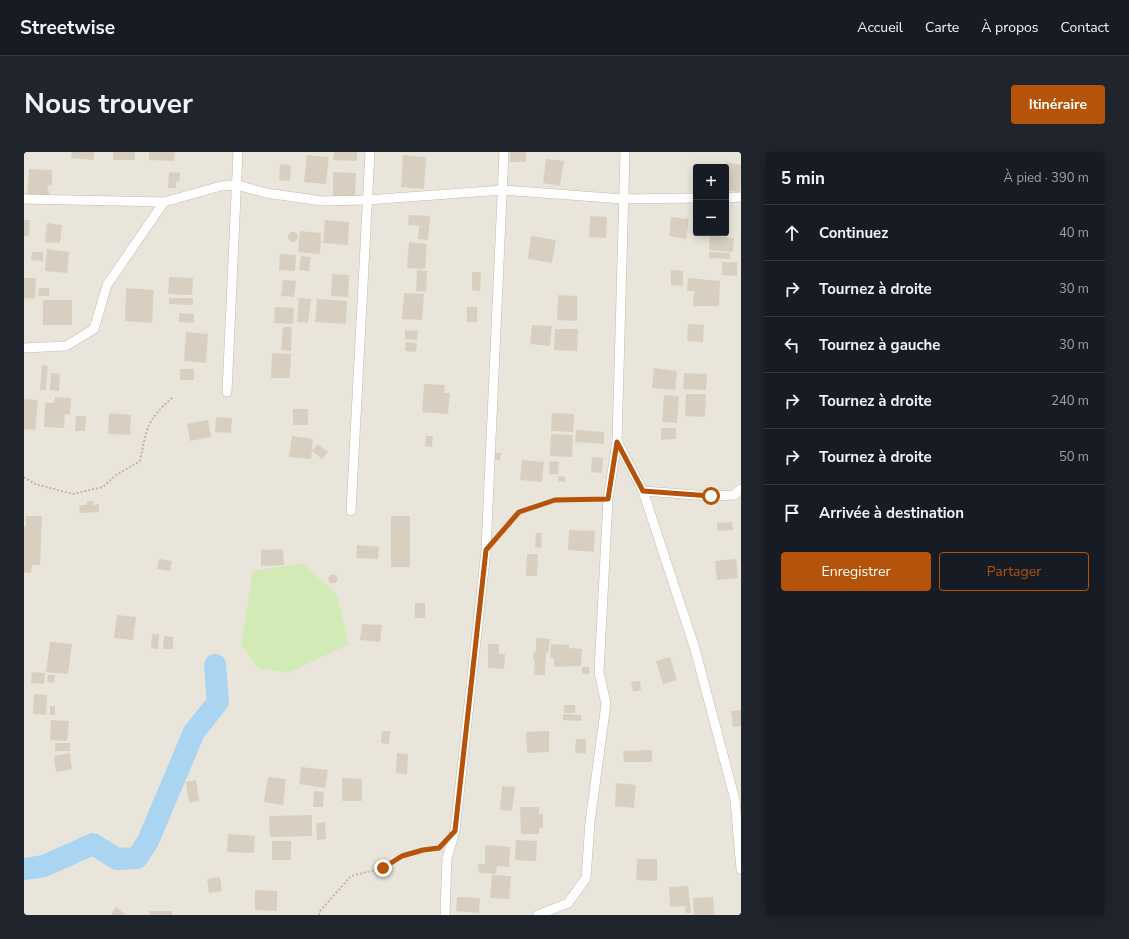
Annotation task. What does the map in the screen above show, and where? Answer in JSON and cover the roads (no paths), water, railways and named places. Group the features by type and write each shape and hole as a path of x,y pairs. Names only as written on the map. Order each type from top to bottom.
{"street":[{"path":"227,392 238,152"},
{"path":"351,511 370,152"},
{"path":"445,915 447,858 455,831 486,550 504,152"},
{"path":"538,915 568,903 586,878 590,822 606,704 599,672 608,499 617,442 625,152"},
{"path":"24,200 164,202 221,186 237,185 266,193 322,201 367,200 503,190 623,199 693,198"},
{"path":"729,198 741,198"},
{"path":"24,348 66,346 94,329 107,285 164,202"},
{"path":"617,442 643,491 696,649 736,800 741,869"},
{"path":"643,491 711,496 734,495 741,489"}],"waterway":[{"path":"24,869 44,866 93,844 117,859 137,858 148,841 194,732 218,702 215,665"}]}
